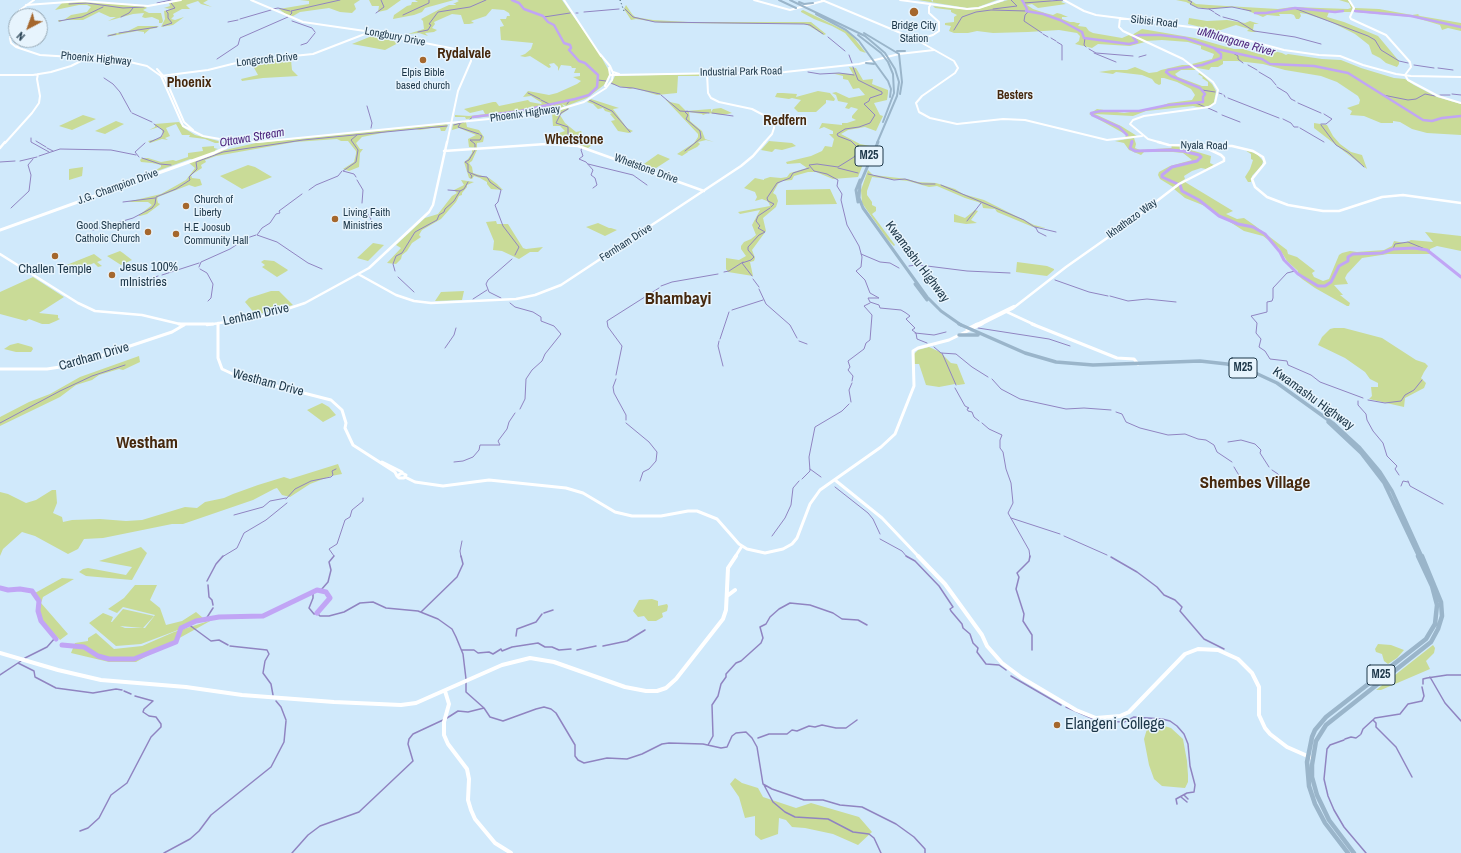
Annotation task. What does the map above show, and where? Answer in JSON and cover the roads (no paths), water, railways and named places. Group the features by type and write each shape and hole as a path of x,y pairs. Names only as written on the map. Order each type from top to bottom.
{"main road":[{"name":"Phoenix Highway","path":"35,0 17,12 10,38 14,46 22,51 40,55 88,57"},
{"path":"564,0 612,74 619,74"},
{"path":"779,0 798,7"},
{"name":"M25","path":"785,0 798,7 805,7 861,34 875,44 886,57"},
{"name":"M25","path":"790,0 798,7"},
{"path":"795,0 804,4 813,3"},
{"path":"1349,0 1354,7 1350,17 1352,20 1386,35 1410,62 1411,67 1405,76 1410,82 1444,98 1461,103"},
{"path":"799,2 805,7"},
{"name":"Phoenix Highway","path":"24,8 27,5"},
{"name":"M25","path":"805,7 813,13 855,33 886,57"},
{"path":"813,13 850,32 859,40 890,85 891,96 888,108"},
{"path":"828,18 856,29 899,53 902,86 899,98 895,104"},
{"name":"Phoenix Highway","path":"22,48 41,54 137,62 153,67 162,76 187,126 204,135 232,141"},
{"path":"894,50 905,51"},
{"name":"Kwamashu Highway","path":"886,57 895,69 899,89 895,104 888,117 860,184 858,191 860,201 867,213 931,301 946,316 968,330 1024,353 1056,362 1087,365 1200,361 1220,363 1257,373 1286,391 1343,435 1366,458 1388,491 1432,586 1437,605 1435,624 1426,639 1326,717 1315,730 1312,737 1308,777 1316,804 1329,829 1348,853"},
{"name":"Kwamashu Highway","path":"886,57 893,74 895,85 893,96 857,185 857,200 862,210 928,302 946,318 978,335 1028,356 1067,366 1095,367 1203,363 1222,365 1255,374 1286,391"},
{"path":"866,63 875,64"},
{"name":"Phoenix Highway","path":"162,76 178,118 190,131 224,141 258,142 451,121 543,113 573,106 590,99 608,86 612,74"},
{"name":"Phoenix Highway","path":"451,121 542,112 571,105 587,99 598,92 607,83 612,74"},
{"path":"224,141 228,142 228,144 232,141"},
{"name":"J.G. Champion Drive","path":"0,229 214,153 225,148 232,141"},
{"name":"J.G. Champion Drive","path":"0,229 214,151 228,144"},
{"path":"959,335 978,335"},
{"name":"Kwamashu Highway","path":"1310,757 1313,780 1320,803 1335,830 1354,853"}],"street":[{"path":"27,5 82,1 148,6 181,0"},
{"name":"Longbury Drive","path":"251,0 300,22 370,32 459,50 470,55 472,59 459,89 451,121"},
{"path":"754,0 789,10 798,7"},
{"path":"805,7 822,0"},
{"path":"805,7 822,0 915,40 951,58 958,68 955,73 918,100 916,108 922,114 936,120 952,124 970,124 992,120 1014,119 1037,122 1103,140 1116,140 1142,136"},
{"path":"901,1 907,0 958,9"},
{"path":"931,4 958,9 975,9 1003,0"},
{"name":"Sibisi Road","path":"1064,0 1089,13 1202,28 1278,49 1319,55 1340,56 1365,66 1405,76 1461,77"},
{"path":"915,40 934,35 939,29 938,22 929,13 931,4"},
{"name":"Nyala Road","path":"1120,18 1119,28 1180,57 1216,86 1218,91 1215,104 1203,109 1136,118 1131,122 1131,126 1142,136 1150,140 1169,145 1240,147 1258,154 1264,160 1265,164 1254,176 1253,184 1258,191 1267,197 1288,205 1323,211 1338,211 1382,197 1403,195 1461,203"},
{"name":"Longcroft Drive","path":"162,76 208,70 244,61 313,54 370,32"},
{"path":"922,38 920,41 925,45"},
{"path":"922,50 927,48 925,45"},
{"path":"872,60 905,51 933,49 956,65"},
{"path":"899,53 922,50 939,53"},
{"path":"0,76 38,74 66,68 88,57"},
{"name":"Industrial Park Road","path":"619,74 785,72 866,63 872,60"},
{"name":"Industrial Park Road","path":"612,74 783,72 852,65 872,60"},
{"path":"0,148 38,106 40,96 37,79 38,74"},
{"name":"Fernham Drive","path":"358,274 389,293 418,301 440,303 501,301 546,292 566,282 752,158 770,136 774,128 772,120 761,112 719,102 711,98 708,94 707,74"},
{"name":"Lenham Drive","path":"0,254 78,303 90,309 102,312 142,315 184,325 218,323 269,315 305,303 375,263 431,210 451,121"},
{"path":"1135,137 1150,140"},
{"name":"Whetstone Drive","path":"444,151 546,144 578,146 704,190"},
{"name":"Ikhathazo Way","path":"968,330 1007,312 1179,184 1224,161 1222,156 1202,146"},
{"name":"Ikhathazo Way","path":"968,330 1021,302"},
{"path":"1007,312 1030,323 1117,358 1134,359 1138,364"},
{"name":"Westham Drive","path":"218,323 218,358 219,364 224,371 241,377 331,400 342,410 346,423 345,428 354,446 377,460 402,472"},
{"name":"Cardham Drive","path":"0,369 51,368 77,364 172,332 184,325"},
{"path":"397,476 400,478 404,477 415,482 443,486 489,480 566,488 583,493 614,512 632,516 661,516 688,511 697,511 717,519 742,546 752,551 765,553 778,551 790,545 797,538 811,502 820,490 885,444 898,429 914,386 913,351 918,348 945,342 968,330"},
{"name":"Westham Drive","path":"377,460 397,476"},
{"path":"397,476 402,472 406,474 404,477"},
{"path":"835,480 882,518 941,580 964,608 982,635 987,646 1002,663 1016,674 1066,704 1096,718 1120,716 1129,712 1185,654 1198,649 1218,650 1238,660 1252,673 1259,687 1259,715 1265,728 1270,734 1288,747 1310,757"},
{"path":"0,653 100,680 163,685 285,699 401,705 422,701 472,678 512,662 526,659 540,659 554,662 625,687 646,691 657,691 666,688 673,683 724,618 728,568 742,546"},
{"path":"726,596 735,590"},
{"path":"445,691 449,704 443,730 446,740 467,769 469,779 468,800 471,810 476,819 495,843 511,853"}],"waterway":[{"path":"157,3 171,0"},
{"path":"289,16 292,13 291,11 340,0"},
{"path":"376,13 384,7 381,0"},
{"path":"403,15 429,3 429,0"},
{"path":"418,32 428,30 431,25 429,24 438,12 470,7 486,0"},
{"name":"Ottawa Stream","path":"473,117 520,111 575,99 589,95 597,87 598,75 585,63 579,61 569,50 571,48 570,45 564,43 554,25 548,22 543,16 524,9 519,3 512,0"},
{"path":"993,9 1017,6 1011,0"},
{"name":"uMhlangane River","path":"1022,0 1027,9 1026,11 1043,14 1060,20 1082,32 1084,38 1129,44 1137,42 1133,37 1140,35 1160,35 1185,38 1217,49 1262,59 1270,64 1314,66 1348,73 1423,120 1432,121 1442,118 1461,116"},
{"path":"1024,3 1063,0"},
{"path":"1188,0 1192,2 1190,4 1198,8 1208,9 1232,7 1251,11"},
{"path":"69,4 87,3 123,8 144,7"},
{"path":"163,26 172,23 168,18 168,13 166,11 175,8 171,3"},
{"path":"59,21 82,17 103,7"},
{"path":"121,17 129,13 133,8"},
{"path":"273,9 278,8 290,11"},
{"path":"1294,8 1368,36 1375,40 1381,50 1399,61 1408,63"},
{"path":"1255,13 1266,13 1295,8 1335,12 1343,11"},
{"path":"584,12 619,9"},
{"path":"625,9 633,17 655,22 804,24 810,25 823,34"},
{"path":"1209,9 1214,12"},
{"path":"240,19 271,10"},
{"path":"954,30 962,17 976,12 991,10 1026,11"},
{"path":"1355,11 1411,16 1461,27"},
{"path":"1028,12 1025,15 1024,21 1042,33"},
{"path":"544,17 570,13"},
{"path":"1215,13 1220,16"},
{"path":"217,59 238,45 240,38 288,17"},
{"path":"1223,17 1238,21 1254,31 1295,37 1321,44"},
{"path":"228,22 238,20"},
{"path":"292,21 312,28 315,32"},
{"path":"119,33 157,27"},
{"path":"301,45 307,43 315,33"},
{"path":"108,36 116,34"},
{"path":"1043,34 1048,37"},
{"path":"828,37 845,51"},
{"path":"1051,38 1056,41"},
{"path":"1085,38 1084,45 1086,47"},
{"path":"1057,42 1062,45 1062,60"},
{"path":"1089,49 1096,53 1133,56"},
{"path":"1127,135 1119,127 1092,115 1091,113 1101,111 1139,111 1168,105 1203,102 1203,97 1205,94 1200,88 1171,76 1166,72 1168,70 1202,65 1221,58 1221,54 1215,49"},
{"path":"1094,53 1116,62"},
{"path":"1233,53 1238,56 1238,59 1243,63"},
{"path":"849,55 852,63"},
{"path":"1139,57 1146,55"},
{"path":"1248,65 1257,70"},
{"path":"1414,65 1434,68"},
{"path":"853,67 858,80 882,92 882,94 870,98 869,101 864,104 875,115 870,123 859,127 845,129 837,134 838,136 851,141 860,150 854,157 838,167 817,164 809,165 814,171 827,174 838,180 837,186 842,194 841,200 847,225 859,246 861,254"},
{"path":"1438,68 1453,70"},
{"path":"808,72 820,74 839,73 854,75"},
{"path":"1259,72 1271,79 1276,85"},
{"path":"104,78 113,84 120,92 131,112"},
{"path":"598,80 606,81"},
{"path":"611,83 620,87 633,88 660,94"},
{"path":"1277,87 1287,93 1291,99 1295,101"},
{"path":"1202,90 1215,92"},
{"path":"528,93 540,99"},
{"path":"1383,95 1408,100 1416,99 1425,94 1435,96"},
{"path":"1452,94 1461,95"},
{"path":"661,95 680,111 686,111"},
{"path":"1440,95 1450,95"},
{"path":"1228,98 1279,118"},
{"name":"Ottawa Stream","path":"541,100 551,105"},
{"name":"Ottawa Stream","path":"567,104 570,100"},
{"path":"589,100 612,111 630,132"},
{"path":"1196,103 1205,107"},
{"path":"1298,103 1321,113"},
{"path":"367,106 372,123 371,128"},
{"path":"1208,108 1217,112"},
{"path":"568,109 561,113 556,123 568,127 568,134 581,137 581,142 584,144"},
{"path":"685,151 701,138 700,131 686,119 688,115 685,112 686,111"},
{"path":"686,111 709,113"},
{"path":"132,113 152,122"},
{"path":"712,113 733,116"},
{"path":"1321,124 1326,124 1332,119 1324,114"},
{"path":"1222,115 1240,122"},
{"path":"1283,119 1291,123 1294,127 1298,127"},
{"name":"Ottawa Stream","path":"454,125 464,122"},
{"path":"150,142 161,137 164,131 154,124"},
{"path":"460,124 458,127 479,134"},
{"path":"1321,125 1336,145 1349,153 1364,167"},
{"name":"Ottawa Stream","path":"93,230 133,218 152,208 155,204 156,197 176,189 190,180 189,177 197,169 196,162 223,152 303,140 447,126"},
{"path":"1300,128 1324,142"},
{"path":"356,177 354,174 343,171 356,162 358,150 351,140 357,135"},
{"path":"475,147 475,144 470,140 480,140 482,136 480,135"},
{"path":"31,138 31,142 49,152"},
{"path":"36,141 46,147"},
{"path":"1132,142 1130,148 1135,151 1170,150 1183,151 1199,155 1201,157 1197,161 1172,167 1162,175 1162,177 1180,185 1182,191 1199,200 1219,216 1238,224 1253,227 1265,234 1280,252 1284,260 1298,274 1318,286 1325,286 1331,282 1339,266 1348,261 1348,257 1353,254 1382,253 1393,249 1414,248 1427,250 1461,277"},
{"path":"139,157 135,152 145,143"},
{"path":"47,148 53,151"},
{"path":"582,148 581,150 583,156 579,159 586,162 593,170 591,175 595,178 597,185 593,188"},
{"path":"39,156 60,149 111,150 136,155"},
{"path":"475,150 469,160 465,162 468,164 468,172 478,176 487,177 490,182 501,190 498,202 495,205 503,226 519,247 515,255"},
{"path":"20,161 37,157"},
{"path":"142,158 160,164 171,165"},
{"path":"11,208 29,191 31,175 28,165 33,159"},
{"path":"0,162 15,161"},
{"path":"588,164 633,175 647,185"},
{"path":"771,207 774,204 768,201 767,198 777,183 790,178 793,173 809,168"},
{"path":"838,168 858,173"},
{"path":"309,190 316,185 338,176 342,171"},
{"path":"470,174 472,176 471,178"},
{"path":"868,174 894,180 905,179 922,184 935,184"},
{"path":"357,180 363,190 362,203"},
{"path":"460,191 464,189 468,182"},
{"path":"941,185 1024,220 1036,228 1038,232 1046,236"},
{"path":"448,190 460,191"},
{"path":"395,271 393,264 396,256 402,253 415,232 437,220 439,215 444,212 445,209 454,201 460,191"},
{"path":"302,194 279,211 280,213 276,214 270,223 262,228 257,235 277,242 308,263 322,269"},
{"path":"123,202 155,198"},
{"path":"967,221 981,203"},
{"path":"752,276 742,263 751,260 754,257 748,250 748,247 759,235 765,232 758,228 760,226 756,221 758,216 770,208"},
{"path":"365,210 371,219 370,225"},
{"path":"1035,227 1056,232"},
{"path":"199,267 201,262 230,249 247,238 256,235"},
{"path":"1393,249 1395,244 1408,242 1425,249"},
{"path":"861,254 880,262 890,263 899,268"},
{"path":"861,254 861,267 856,271 865,280 870,293 879,298 868,298 870,302 879,305 880,308 901,310 906,313 910,316 906,319 915,328 912,330 916,333"},
{"path":"501,298 489,292 486,284 488,280 512,259"},
{"path":"724,272 729,271 743,262"},
{"path":"162,275 199,263"},
{"path":"909,266 916,265"},
{"path":"919,265 967,271 1010,273"},
{"path":"200,269 207,273 213,284 211,298 208,301"},
{"path":"1295,271 1287,273 1273,288 1273,298 1272,301 1267,302 1267,312 1251,316 1257,323 1256,333 1261,339 1259,347 1265,351 1270,359 1287,361 1288,365 1311,375 1320,382 1363,398"},
{"path":"661,286 672,282 718,274"},
{"path":"133,285 158,276"},
{"path":"398,277 414,292"},
{"path":"753,279 759,287"},
{"path":"1055,280 1089,292 1108,296"},
{"path":"616,375 622,346 608,327 607,321 659,288"},
{"path":"759,289 766,304 790,325 797,338"},
{"path":"473,299 487,290"},
{"path":"1110,296 1128,301 1147,299 1176,302"},
{"path":"732,310 763,300"},
{"path":"510,303 515,307 533,312 541,317 541,321 554,326 561,334 545,354 542,361 532,370 526,379 525,399 520,409"},
{"path":"852,381 853,376 848,370 850,367 848,361 864,349 866,343 870,340 872,315 864,306 870,303"},
{"path":"720,339 729,312"},
{"path":"445,348 454,335 456,328"},
{"path":"978,328 1049,339 1070,346"},
{"path":"916,333 934,335 946,332"},
{"path":"916,333 917,339 927,343"},
{"path":"719,341 718,346 723,366"},
{"path":"799,341 807,344"},
{"path":"934,347 942,353"},
{"path":"942,353 956,354 972,367 988,377"},
{"path":"942,353 956,385"},
{"path":"0,423 60,391 92,376 125,365"},
{"path":"616,379 613,387 614,393 626,415 626,420"},
{"path":"992,379 1001,389 1020,399 1066,409 1084,408 1111,410"},
{"path":"1368,400 1385,403 1401,401 1405,395 1414,390 1422,380"},
{"path":"851,402 849,390 852,383"},
{"path":"955,388 965,406 969,408 967,409 968,411 972,412 974,417 979,421"},
{"path":"1358,401 1358,405 1366,414 1367,420 1373,431 1383,443 1387,456 1397,466 1395,469 1399,475"},
{"path":"802,479 810,471 809,457 815,427 842,411 849,404"},
{"path":"1116,412 1122,414 1126,422 1140,428 1168,435 1185,434 1198,439 1206,440 1214,445 1217,452 1232,462"},
{"path":"454,462 463,461 473,457 479,450 480,445 500,445 498,441 507,429 509,422 515,413"},
{"path":"626,423 649,442 657,452 656,461 649,469 643,472 640,481"},
{"path":"982,423 989,429 1002,435 1000,440 1000,448 1003,452 1006,469 1011,483 1013,503 1008,513 1029,550 1030,556"},
{"path":"1228,442 1241,440 1255,444 1261,450 1260,453 1269,467"},
{"path":"1234,467 1240,477 1250,488"},
{"path":"286,499 295,489 311,481 331,477 333,475 332,471 336,469"},
{"path":"810,469 821,477"},
{"path":"1272,470 1278,474 1283,482"},
{"path":"772,536 785,518 791,505 793,488 799,481"},
{"path":"1401,486 1403,481 1408,482"},
{"path":"1408,481 1410,486 1443,504"},
{"path":"835,487 868,513 873,519 880,534"},
{"path":"234,515 263,507 270,501 286,498"},
{"path":"334,556 329,549 337,544 345,520 350,517 352,510 363,501 363,498"},
{"path":"222,557 237,548 244,533 266,520 287,503"},
{"path":"1011,518 1060,534"},
{"path":"1064,536 1107,555"},
{"path":"880,539 902,551 906,556"},
{"path":"461,557 460,551 462,541"},
{"path":"321,590 328,582 331,570 329,562 334,556"},
{"path":"421,612 457,577 463,564 461,556"},
{"path":"906,556 915,561 939,586 953,607 950,609 951,611 962,624 963,628 970,634 973,643 978,648 977,652 986,664 999,665 1006,670"},
{"path":"1030,556 1029,561 1017,573 1019,577 1016,589 1024,614 1023,621 1032,635 1032,650"},
{"path":"207,581 216,564 222,557"},
{"path":"1111,557 1137,572 1157,587 1164,595 1175,600 1182,607 1180,611 1204,639 1224,649"},
{"path":"208,585 209,597 212,600 213,605"},
{"path":"0,588 8,590 20,589 32,591 39,601 38,611 41,621 56,639"},
{"path":"62,645 84,647 98,656 109,659 134,659 176,642 181,628 196,621 219,617 263,616 317,590 326,592 330,598 317,613"},
{"path":"311,593 313,593 313,598 309,608 314,614 317,613 320,616 329,616 344,612 360,603 373,602 386,608 418,611 438,619 452,629 456,637 463,654 466,679"},
{"path":"708,745 713,736 712,705 718,696 721,684 726,677 726,674 736,663 741,661 761,643 763,638 760,627 766,624 770,617 779,609 790,603 810,605 833,613 842,619 858,620 867,625"},
{"path":"206,619 213,608"},
{"path":"544,613 553,610"},
{"path":"516,636 517,629 536,622 542,614"},
{"path":"188,624 211,641 219,640 228,645"},
{"path":"603,646 627,641 645,630"},
{"path":"25,658 47,647 55,638"},
{"path":"462,650 474,650 478,653 489,652 493,654 501,649 502,651 512,647 538,643 545,647 552,647 559,650 571,649"},
{"path":"230,646 267,650 269,654 265,661 263,673 271,684 273,695"},
{"path":"577,650 596,646"},
{"path":"0,675 18,663"},
{"path":"18,663 34,671 35,677 56,688 93,693 116,689 122,690"},
{"path":"1430,678 1461,675"},
{"path":"1011,676 1061,705"},
{"path":"1423,684 1423,679 1430,678"},
{"path":"1430,678 1445,703 1461,721"},
{"path":"466,682 466,692 484,708"},
{"path":"1361,734 1363,729 1375,718 1400,714 1408,704 1422,701 1424,696 1422,687"},
{"path":"124,691 131,694"},
{"path":"80,831 88,828 99,818 111,795 127,783 151,737 161,727 161,724 156,717 149,716 143,712 144,709 153,701 135,696"},
{"path":"276,701 281,707 286,720"},
{"path":"484,708 490,717 503,721 536,709 544,707 551,709 556,713 575,745 575,756 578,760 584,763 607,758 627,759 642,754 662,744 669,743 703,744 721,748 727,747 732,736 736,733 746,732 752,738 757,747 763,784 772,789 804,800 823,800 840,805 862,807 896,824 914,837 925,849 925,853"},
{"path":"1066,707 1098,721 1124,722 1134,717 1162,719 1170,721 1177,726 1184,734 1188,744 1190,766 1195,785 1194,792 1187,793 1176,799 1177,804"},
{"path":"447,718 458,711 468,712 484,708"},
{"path":"292,853 308,835 320,826 359,812 413,761 408,744 409,739 413,734 443,720"},
{"path":"758,738 769,734 787,734 792,730 797,731 809,726 815,727 822,725 836,728 846,728 857,720"},
{"path":"1373,720 1376,723 1376,727 1396,747 1412,777"},
{"path":"164,853 190,839 199,831 211,815 271,767 284,742 286,721"},
{"path":"1345,739 1351,737 1356,738 1360,735"},
{"path":"1344,740 1330,745 1327,749 1324,779 1328,796 1334,810 1344,827 1366,853"},
{"path":"764,785 773,802 785,812 795,817 828,819 853,832 869,834 874,838 881,853"},
{"path":"1184,795 1188,799"},
{"path":"1181,797 1187,802"}],"railway":[{"path":"620,0 624,11"}],"place":[{"name":"Bridge City Station","path":"914,12"},
{"name":"Elpis Bible based church","path":"423,60"},
{"name":"Church of Liberty","path":"186,206"},
{"name":"Living Faith Ministries","path":"335,219"},
{"name":"Good Shepherd Catholic Church","path":"148,232"},
{"name":"H.E Joosub Community Hall","path":"176,234"},
{"name":"Challen Temple","path":"55,256"},
{"name":"Jesus 100% mInistries","path":"112,275"},
{"name":"Elangeni College","path":"1057,725"}],"district":[{"name":"Rydalvale","path":"464,54"},
{"name":"Phoenix","path":"189,83"},
{"name":"Besters","path":"1015,96"},
{"name":"Redfern","path":"785,121"},
{"name":"Whetstone","path":"574,140"},
{"name":"Bhambayi","path":"678,299"},
{"name":"Westham","path":"147,443"},
{"name":"Shembes Village","path":"1255,483"}]}
